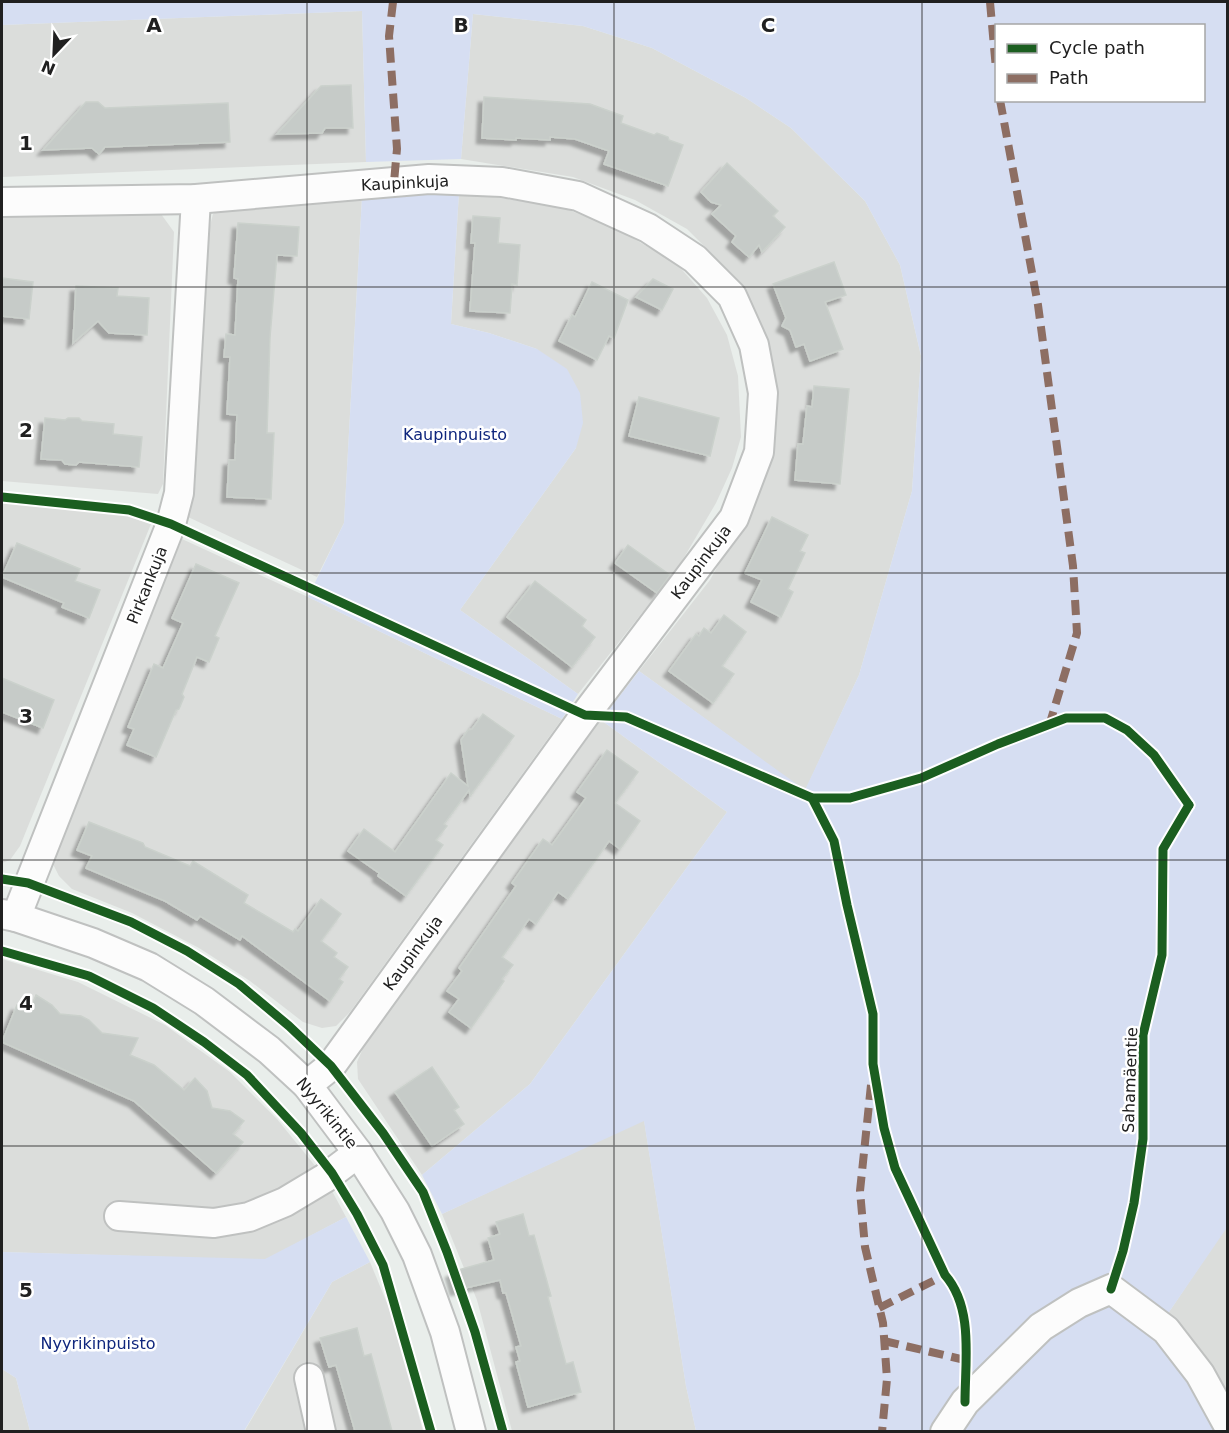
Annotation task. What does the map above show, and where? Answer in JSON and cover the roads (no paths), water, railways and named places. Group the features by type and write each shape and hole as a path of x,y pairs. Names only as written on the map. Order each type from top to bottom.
{"street":[{"name":"Kaupinkuja","path":"2,202 196,199 429,179 502,182 578,196 648,228 695,259 732,296 754,345 763,393 759,452 734,518 585,714 331,1066 307,1084"},
{"name":"Pirkankuja","path":"9,915 171,524 179,494 196,199"},
{"name":"Nyyrikintie","path":"9,915 93,943 149,967 204,1001 269,1050 307,1084 358,1153 395,1211 417,1255 444,1332 471,1431"},
{"path":"119,1216 214,1223 249,1217 285,1202 325,1178 358,1153"},
{"path":"945,1431 965,1402 1041,1328 1079,1303 1111,1289 1166,1330 1200,1374 1227,1425"},
{"path":"309,1378 321,1431"}],"park label":[{"name":"Kaupinpuisto","path":"455,434"},
{"name":"Nyyrikinpuisto","path":"98,1343"}]}
